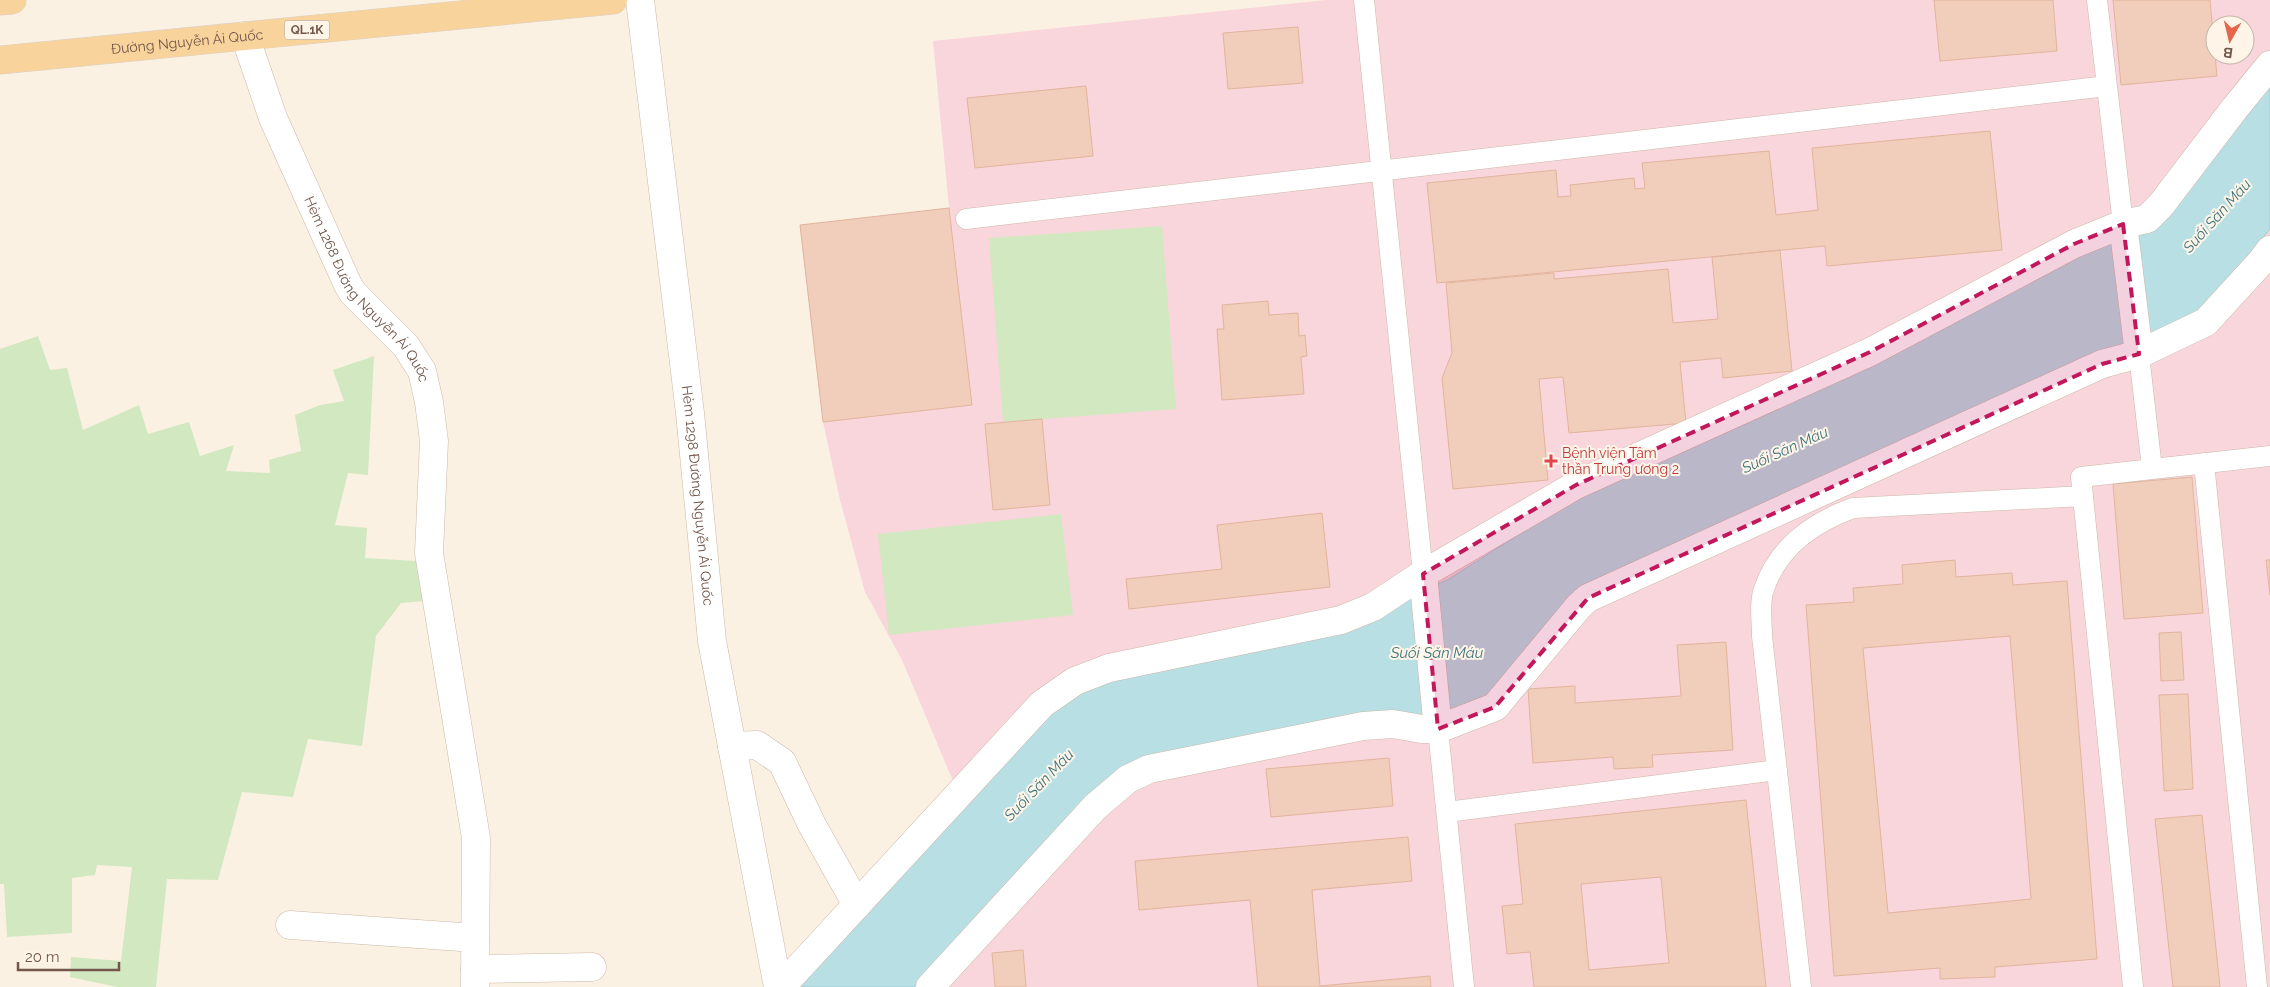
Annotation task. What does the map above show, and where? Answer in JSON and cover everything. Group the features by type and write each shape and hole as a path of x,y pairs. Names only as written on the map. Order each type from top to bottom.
{"main road":[{"path":"0,1 12,0"},
{"name":"Đường Nguyễn Ái Quốc","path":"0,60 613,0"}],"street":[{"name":"Hẻm 1298 Đường Nguyễn Ái Quốc","path":"640,0 690,412 712,641 780,987"},
{"name":"Hẻm 1268 Đường Nguyễn Ái Quốc","path":"245,36 273,118 348,286 353,294 406,346 422,371 429,402 434,441 428,553 476,838 475,978"},
{"path":"780,987 1042,704 1075,680 1109,668 1341,620 1373,607 1422,574 1576,485 1870,352 2074,244 2124,224 2146,219 2161,205 2270,65"},
{"path":"2124,224 2139,354"},
{"path":"930,987 1095,808 1128,779 1149,769 1363,726 1393,724 1422,729 1438,729 1495,707 1579,606 1588,598 2102,364 2139,354 2206,322 2270,250"},
{"path":"1422,574 1438,729"},
{"path":"732,746 757,745 782,762 812,825 857,905"},
{"path":"290,925 475,938"},
{"path":"475,978 592,967"}],"lane":[{"path":"1364,0 1422,574"},
{"path":"2097,0 2124,224"},
{"path":"966,219 2107,86"},
{"path":"2139,354 2152,469"},
{"path":"2133,987 2081,477 2270,456"},
{"path":"2204,463 2257,987"},
{"path":"1801,987 1762,636 1763,590 1778,560 1797,539 1828,517 1853,508 2083,496"},
{"path":"1438,729 1464,987"},
{"path":"1446,812 1777,770"}],"highlighted area":[{"path":"2123,224 2139,354 2102,364 1588,598 1495,707 1438,729 1423,574 1576,485 1870,352 2074,244"}],"shaded area":[{"name":"Bệnh viện Tâm thần Trung ương 2","path":"1326,0 2270,0 2270,987 946,987 953,781 902,660 865,592 840,500 823,422 800,225 949,208 933,41"}],"green space":[{"path":"1162,226 1176,409 1003,422 989,238"},
{"path":"38,336 50,370 67,368 83,430 139,405 148,434 189,422 200,456 234,445 226,471 270,473 269,460 301,451 295,415 320,405 344,401 333,370 374,356 368,475 348,473 335,525 367,528 365,558 416,561 424,601 401,603 376,636 362,746 308,739 293,797 242,792 218,880 167,879 156,987 117,987 70,977 71,957 121,961 132,867 97,865 95,875 72,878 72,933 7,937 4,884 0,884 0,349"},
{"path":"1061,514 1073,615 889,635 878,534"}],"water":[{"name":"Suối Săn Máu","path":"2270,84 2270,229 2199,314 1585,585 1488,696 1458,711 1088,797 914,987 798,987 1049,714 1080,691 1116,678 1404,600 1449,579 1581,495 2080,254 2116,240"}],"building":[{"path":"1934,0 2053,0 2057,51 1940,61"},
{"path":"2113,0 2210,0 2211,15 2205,15 2205,65 2216,65 2217,76 2121,85"},
{"path":"1298,27 1303,83 1228,89 1223,33"},
{"path":"1086,86 1093,156 975,168 967,98"},
{"path":"1990,131 2002,250 1827,266 1825,246 1437,283 1427,183 1556,170 1558,197 1571,196 1570,185 1634,178 1635,189 1645,188 1642,163 1769,151 1776,215 1818,210 1812,148"},
{"path":"949,208 972,405 823,422 800,225"},
{"path":"1780,250 1792,371 1723,378 1721,358 1680,362 1686,423 1569,433 1563,377 1539,379 1548,480 1453,489 1442,378 1452,353 1446,283 1554,273 1554,279 1668,269 1673,323 1718,319 1712,257"},
{"path":"1268,301 1269,315 1298,313 1299,336 1305,335 1307,356 1301,357 1304,394 1222,400 1217,329 1224,329 1222,305"},
{"path":"1042,419 1050,505 993,510 985,424"},
{"path":"2192,477 2203,613 2124,619 2113,484"},
{"path":"1322,513 1330,587 1129,609 1126,579 1222,569 1217,525"},
{"path":"1955,560 1956,577 2012,573 2013,585 2067,581 2097,959 1995,967 1995,977 1940,979 1940,968 1834,976 1806,605 1854,602 1853,588 1903,584 1902,565","holes":["2010,636 2031,899 1888,913 1863,648"]},
{"path":"2266,560 2270,560 2270,595"},
{"path":"2181,632 2184,680 2161,681 2159,633"},
{"path":"1726,642 1733,750 1652,755 1653,767 1614,769 1613,757 1533,763 1528,689 1575,686 1575,703 1681,696 1677,645"},
{"path":"2188,694 2193,789 2164,791 2159,695"},
{"path":"1389,758 1393,806 1271,817 1266,769"},
{"path":"1746,800 1766,987 1534,987 1530,952 1507,954 1502,906 1523,904 1515,824","holes":["1661,877 1669,963 1589,970 1581,884"]},
{"path":"2202,815 2220,987 2173,987 2155,819"},
{"path":"1408,837 1412,881 1312,890 1320,986 1430,976 1431,987 1258,987 1250,900 1139,910 1135,861"},
{"path":"1023,950 1026,987 995,987 992,953"}],"place":[{"name":"Bệnh viện Tâm thần Trung ương 2","path":"1551,461"}]}
